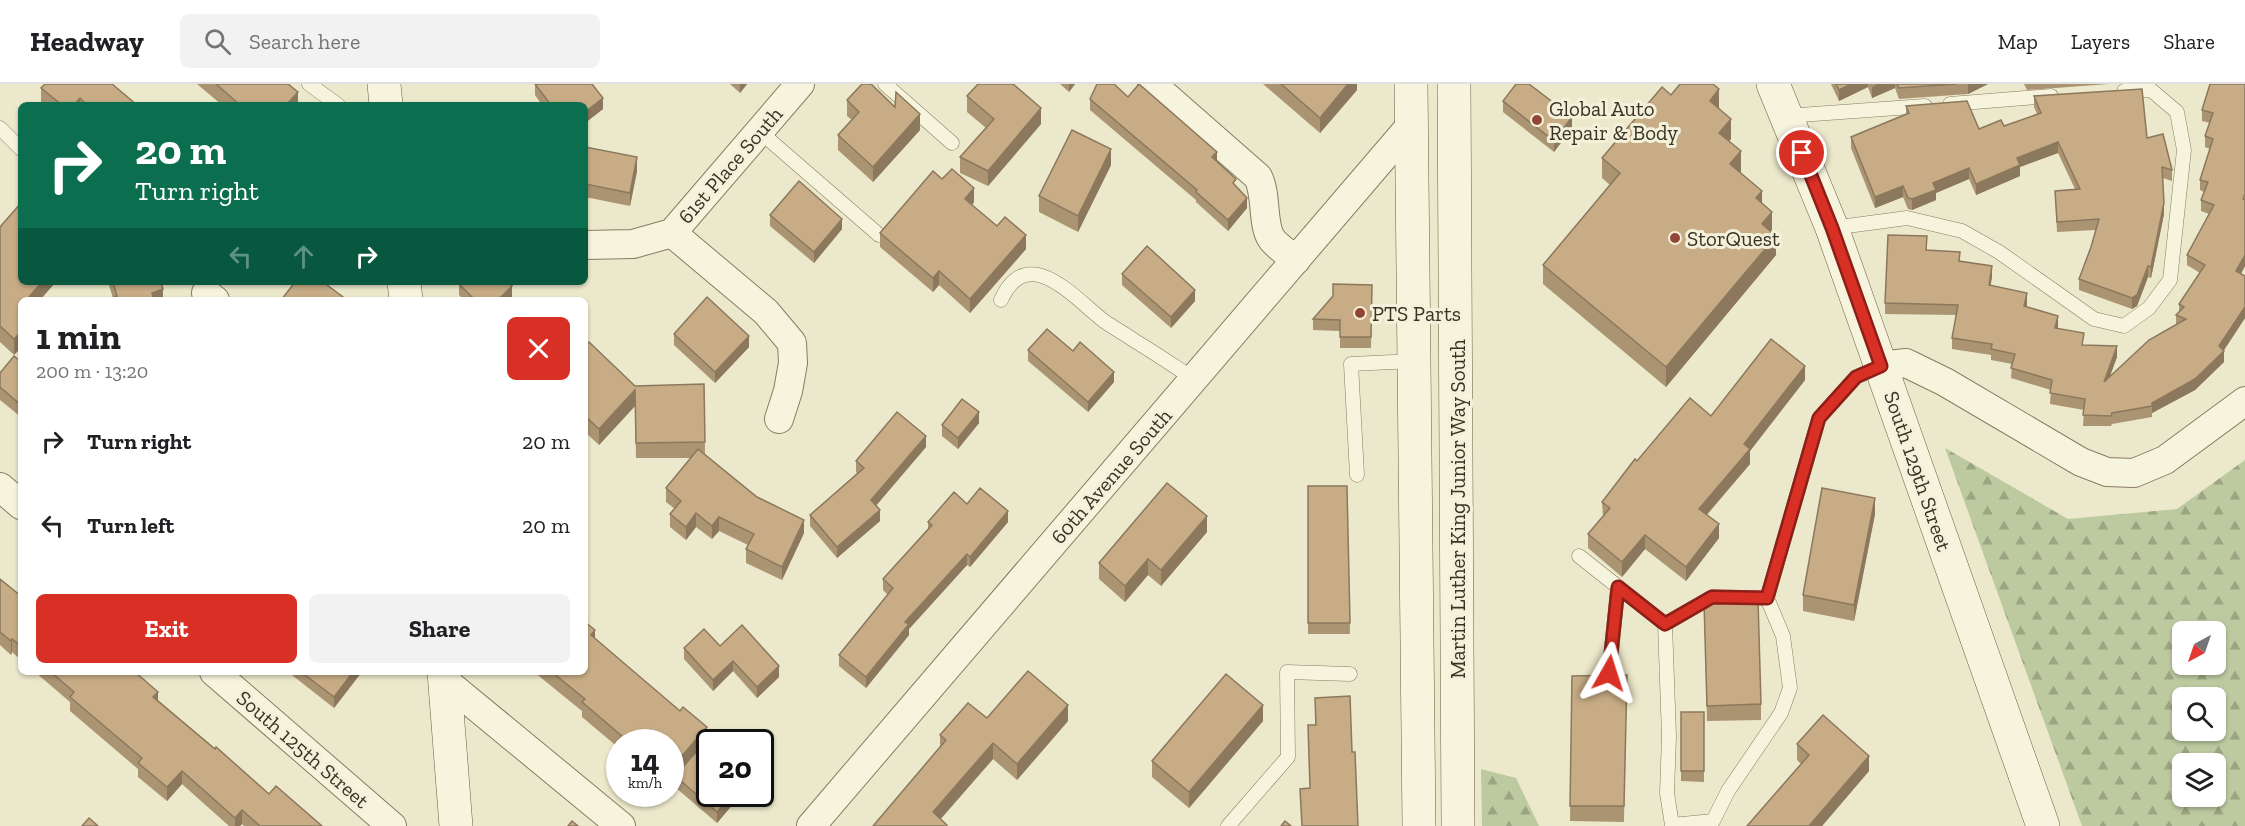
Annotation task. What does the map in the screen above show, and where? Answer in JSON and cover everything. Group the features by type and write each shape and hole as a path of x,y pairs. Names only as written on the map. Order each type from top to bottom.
{"main road":[{"path":"384,84 386,102"},
{"name":"Martin Luther King Junior Way South","path":"1411,84 1419,826"},
{"name":"South 129th Street","path":"1773,84 1832,228 2043,826"},
{"name":"Martin Luther King Junior Way South","path":"1456,85 1458,826"},
{"path":"445,677 456,826"}],"street":[{"name":"61st Place South","path":"588,245 633,244 672,233 800,84"},
{"path":"1152,84 1258,177 1263,186 1271,238 1296,260"},
{"name":"60th Avenue South","path":"811,826 1411,125"},
{"path":"672,233 766,312 792,343 793,363 788,391 779,419"},
{"path":"1881,366 1906,363 1945,382 2081,462 2108,472 2134,473 2165,460 2245,401"},
{"path":"0,487 18,502"},
{"name":"South 125th Street","path":"217,675 392,826"},
{"path":"445,677 621,826"}],"lane":[{"path":"309,84 334,102"},
{"path":"885,84 952,143"},
{"path":"1832,228 1907,218 1962,231 1999,252 2094,320 2124,326 2149,308 2170,280 2184,150 2177,112 2151,90 2109,92"},
{"path":"1786,116 2061,95"},
{"path":"0,128 18,146"},
{"path":"759,131 879,235"},
{"path":"1001,300 1006,290 1017,278 1032,275 1051,279 1066,288 1104,321 1194,379"},
{"path":"1357,475 1351,364 1414,361"},
{"path":"1579,556 1665,624 1669,736 1667,793 1672,825 1713,821 1728,791 1781,713 1790,688 1783,636 1767,598 1819,418 1856,377 1881,366"},
{"path":"1609,673 1618,587"},
{"path":"1665,624 1712,597 1767,598"},
{"path":"1228,826 1288,757 1287,672 1350,674"}],"green space":[{"path":"1945,448 2068,519 2177,509 2245,460 2245,826 2082,826"},
{"path":"1481,769 1516,778 1539,826 1482,826"}],"building":[{"path":"45,84 112,84 133,102 84,102 80,98 77,102 58,102 41,88"},
{"path":"216,84 288,84 298,92 289,102 237,102"},
{"path":"535,84 592,84 603,98 588,110 588,102 549,102"},
{"path":"862,84 871,84 895,107 896,92 920,114 873,167 838,135 859,112 847,100"},
{"path":"978,84 1013,84 1041,108 988,171 960,157 994,119 967,96"},
{"path":"1097,84 1114,84 1128,97 1139,84 1217,152 1212,157 1236,179 1233,183 1247,198 1228,220 1196,192 1197,190 1090,99"},
{"path":"1281,84 1348,84 1320,118"},
{"name":"Global Auto Repair & Body","path":"1516,84 1529,84 1572,117 1554,141 1503,101"},
{"name":"StorQuest","path":"1680,84 1713,84 1719,89 1710,101 1731,119 1719,133 1741,151 1730,164 1762,191 1756,198 1772,212 1762,224 1776,236 1666,367 1543,265 1620,173 1602,158 1662,87 1671,95"},
{"path":"1836,84 1851,84 1839,90"},
{"path":"1897,84 1956,84 1899,88"},
{"path":"2210,84 2245,84 2245,194 2243,199 2245,200 2245,255 2236,271 2245,276 2245,307 2219,346 2224,351 2195,379 2152,403 2152,406 2112,413 2111,416 2083,415 2085,399 2050,393 2052,380 2011,368 2015,354 1991,349 1992,344 1952,338 1958,305 1885,303 1888,235 1927,236 1926,250 1960,252 1959,261 1992,266 1989,285 2027,293 2024,306 2058,316 2055,328 2084,333 2082,345 2117,346 2104,382 2149,340 2186,319 2176,315 2184,307 2179,304 2205,265 2187,255 2214,205 2201,200 2208,182 2200,180 2213,139 2205,136 2213,113 2202,110"},
{"path":"2142,89 2147,138 2163,134 2172,170 2162,167 2164,203 2151,267 2148,266 2137,295 2132,298 2079,279 2099,219 2057,222 2055,191 2080,189 2058,142 2017,158 2020,165 1976,184 1969,168 1933,183 1936,190 1912,199 1908,198 1903,186 1875,197 1851,137 1909,113 1906,106 1967,101 1979,129 2001,120 2004,126 2041,113 2034,96"},
{"path":"1072,130 1111,149 1078,216 1039,196"},
{"path":"588,148 637,157 630,193 588,185"},
{"path":"952,169 974,188 965,199 997,226 1005,217 1026,235 970,299 939,271 933,278 880,233 933,171 942,179"},
{"path":"799,181 842,219 814,252 770,215"},
{"path":"18,206 18,285 39,285 29,297 18,297 18,335 14,339 0,326 0,227"},
{"path":"1147,246 1195,290 1171,317 1122,274"},
{"path":"1333,284 1372,285 1371,337 1340,337 1340,320 1313,319 1333,296"},
{"path":"114,285 162,285 163,289 152,293 153,297 114,297 117,296"},
{"path":"293,285 327,285 343,297 284,297"},
{"path":"460,285 512,286 501,297 472,297"},
{"path":"707,297 749,336 715,372 674,334"},
{"path":"1047,329 1073,351 1080,342 1114,372 1088,402 1028,350"},
{"path":"1771,339 1805,366 1744,444 1750,449 1699,509 1719,524 1686,567 1645,535 1622,562 1588,534 1610,508 1602,502 1635,459 1637,461 1690,398 1711,416"},
{"path":"588,343 635,386 704,384 705,442 636,443 635,390 599,429 588,419"},
{"path":"14,356 18,359 18,402 0,387 0,373"},
{"path":"962,399 979,412 958,438 942,425"},
{"path":"897,412 926,436 871,500 880,510 837,547 810,515 864,468 856,461"},
{"path":"698,449 757,497 804,520 782,567 746,549 754,534 719,517 712,526 696,513 686,527 670,514 681,501 666,488"},
{"path":"1167,483 1207,516 1161,570 1148,559 1125,586 1099,563"},
{"path":"1308,486 1347,486 1350,623 1308,623"},
{"path":"980,488 1008,511 970,557 967,554 905,622 909,624 866,677 839,655 893,588 883,579 932,525 928,522 954,492 967,504"},
{"path":"1822,488 1875,498 1854,605 1803,595"},
{"path":"0,579 18,594 18,644 0,632"},
{"path":"1758,600 1761,704 1707,706 1704,602"},
{"path":"588,624 595,630 591,635 680,711 683,707 707,727 696,729 696,740 684,754 684,729 614,729 582,702 585,699 556,675 588,675"},
{"path":"742,625 779,666 757,687 733,661 713,680 684,648 704,629 720,646"},
{"path":"1028,671 1068,705 1017,764 993,743 933,812 946,826 873,826 946,740 940,735 968,703 987,718"},
{"path":"1226,674 1263,705 1189,792 1152,761"},
{"path":"54,675 138,675 158,692 153,697 215,749 216,747 269,794 276,786 322,826 260,826 242,810 235,818 182,771 167,787 138,763 142,758 70,697 74,692"},
{"path":"305,675 351,675 334,697"},
{"path":"1627,675 1624,806 1570,806 1572,676"},
{"path":"1350,696 1358,826 1302,826 1300,789 1310,788 1308,725 1316,725 1315,698"},
{"path":"1681,712 1704,712 1704,771 1681,771"},
{"path":"1823,715 1869,756 1809,826 1747,826 1809,755 1797,744"},
{"path":"696,752 696,794 684,784 684,766"},
{"path":"711,807 721,807 717,812"},
{"path":"89,818 98,826 82,826"},
{"path":"572,821 578,826 568,826"},
{"path":"1285,821 1291,826 1281,826"}],"place":[{"name":"Global Auto Repair & Body","path":"1537,120"},
{"name":"StorQuest","path":"1675,238"},
{"name":"PTS Parts","path":"1360,313"}],"route":[{"path":"1609,673 1618,587 1665,624 1712,597 1767,598 1819,418 1856,377 1881,366 1832,228 1802,153"}]}
